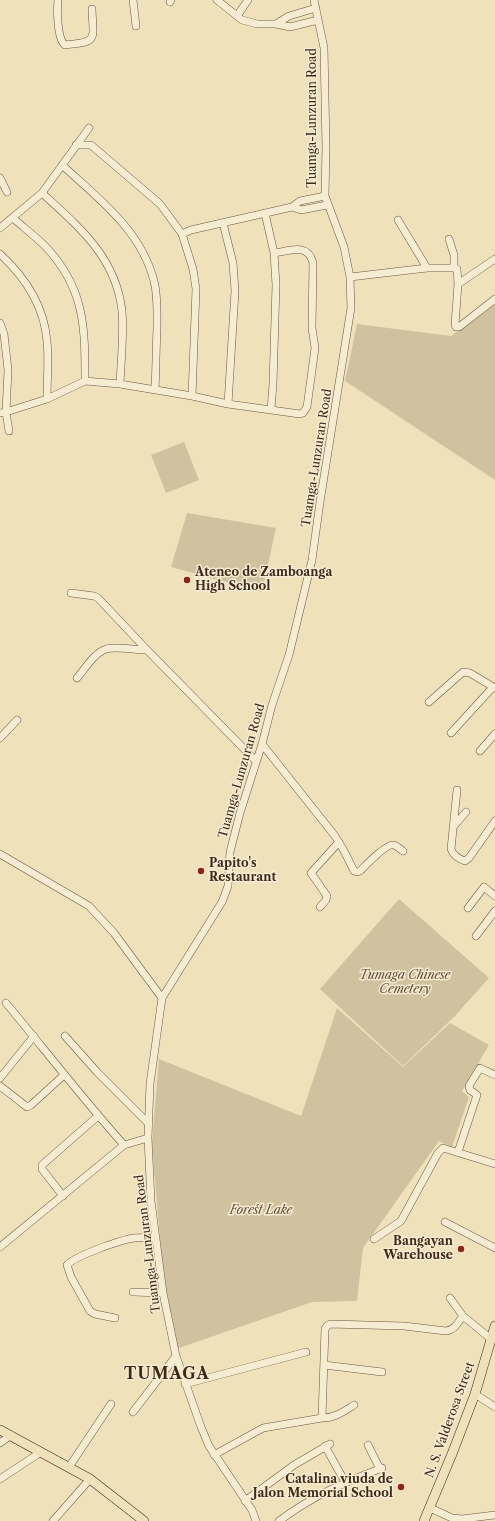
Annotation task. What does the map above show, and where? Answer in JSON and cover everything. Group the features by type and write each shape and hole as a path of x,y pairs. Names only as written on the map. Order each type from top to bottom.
{"main road":[{"name":"N. S. Valderosa Street","path":"424,1521 475,1394 495,1326"},
{"path":"0,1430 90,1479 144,1521"}],"street":[{"path":"58,0 57,10 60,32 62,43 65,46 89,42 92,40 92,10"},
{"path":"133,0 136,26"},
{"path":"217,0 242,20 257,24 276,24 290,27 318,20"},
{"path":"237,16 248,0"},
{"name":"Tuamga-Lunzuran Road","path":"256,1521 252,1510 214,1455 201,1428 176,1356 163,1293 151,1201 148,1138 150,1084 162,998 222,902 228,886 230,852 240,813 262,744 272,705 289,655 312,560 351,308 350,277 344,247 324,196 326,147 324,48 314,0"},
{"path":"276,24 289,16 316,8"},
{"path":"0,228 42,193 89,128"},
{"path":"76,145 91,145 156,200 170,216 182,234 193,270 196,289 192,396"},
{"path":"62,165 120,219 140,246 148,264 154,282 157,306 156,390"},
{"path":"0,178 7,192"},
{"path":"42,193 93,243 103,256 112,274 119,293 122,312 120,384"},
{"path":"182,234 292,207 300,201 324,196"},
{"path":"292,207 301,210 327,205"},
{"path":"265,214 274,254 276,284 271,409"},
{"path":"13,218 45,246 55,257 73,286 80,303 83,321 85,337 85,381"},
{"path":"398,220 427,268"},
{"path":"223,223 233,263 234,292 228,404"},
{"path":"449,239 454,255 454,267 457,269 458,284 456,327 459,327 495,299"},
{"path":"3,413 47,399 85,381 120,384 192,396 228,404 300,414 307,407 315,348 312,328 313,263 309,252 304,250 298,249 274,254"},
{"path":"0,254 14,267 26,282 35,298 42,317 47,340 47,399"},
{"path":"458,284 495,259"},
{"path":"350,277 427,268 454,267"},
{"path":"0,323 4,334 3,353 8,370 4,381 3,413 10,431"},
{"path":"71,593 94,596 98,598 256,761"},
{"path":"77,678 98,654 104,650 111,648 147,650"},
{"path":"429,702 463,672 470,673 494,687 451,734"},
{"path":"0,738 17,720"},
{"path":"480,751 495,734"},
{"path":"262,744 339,842 352,868 357,872 390,845 397,846 403,851"},
{"path":"457,790 451,849 455,855 465,860 469,858 495,821"},
{"path":"454,827 466,812"},
{"path":"320,907 327,896 311,873 339,842"},
{"path":"0,854 89,906 114,933 162,998"},
{"path":"468,908 484,887 495,896"},
{"path":"476,936 495,912"},
{"path":"6,1003 98,1116 124,1145"},
{"path":"0,1078 34,1036"},
{"path":"65,1036 97,1072 149,1124"},
{"path":"458,1152 476,1095 470,1090 469,1086 480,1068 495,1075"},
{"path":"0,1086 24,1106 27,1106 31,1105 64,1075"},
{"path":"63,1196 42,1169 42,1165 98,1116"},
{"path":"0,1247 124,1145 148,1138"},
{"path":"374,1239 401,1221 441,1149 445,1148 495,1164"},
{"path":"445,1222 495,1248"},
{"path":"115,1318 95,1314 90,1311 71,1277 67,1265 73,1260 84,1255 125,1240 156,1237"},
{"path":"133,1292 163,1293"},
{"path":"450,1298 463,1316 491,1339"},
{"path":"322,1418 325,1330 327,1326 330,1324 404,1326 446,1332 451,1331 463,1316"},
{"path":"185,1384 306,1352"},
{"path":"133,1412 176,1356"},
{"path":"324,1365 382,1372"},
{"path":"475,1394 495,1407"},
{"path":"69,1467 111,1404"},
{"path":"214,1455 263,1428 322,1418 331,1418 354,1405"},
{"path":"0,1443 11,1435"},
{"path":"245,1501 294,1464 327,1445 345,1482"},
{"path":"279,1521 293,1510 319,1494 345,1482 381,1469 368,1445"},
{"path":"0,1479 41,1452"},
{"path":"53,1521 90,1479"},
{"path":"430,1508 449,1518 462,1519 495,1516"}],"green space":[{"path":"495,302 495,480 345,381 357,324 451,336"},
{"path":"184,442 199,480 166,493 151,455"},
{"path":"187,513 276,528 262,592 171,567"},
{"name":"Tumaga Chinese Cemetery","path":"399,899 489,978 454,1017 403,1066 320,989"},
{"name":"Forest Lake","path":"337,1008 403,1067 450,1023 489,1045 462,1091 469,1097 452,1147 439,1141 363,1248 357,1301 312,1302 176,1349 164,1286 152,1144 159,1059 301,1116"}],"place":[{"name":"Ateneo de Zamboanga High School","path":"187,580"},
{"name":"Papito's Restaurant","path":"201,871"},
{"name":"Bangayan Warehouse","path":"461,1249"},
{"name":"Catalina viuda de Jalon Memorial School","path":"401,1487"}],"district":[{"name":"TUMAGA","path":"167,1374"}]}
